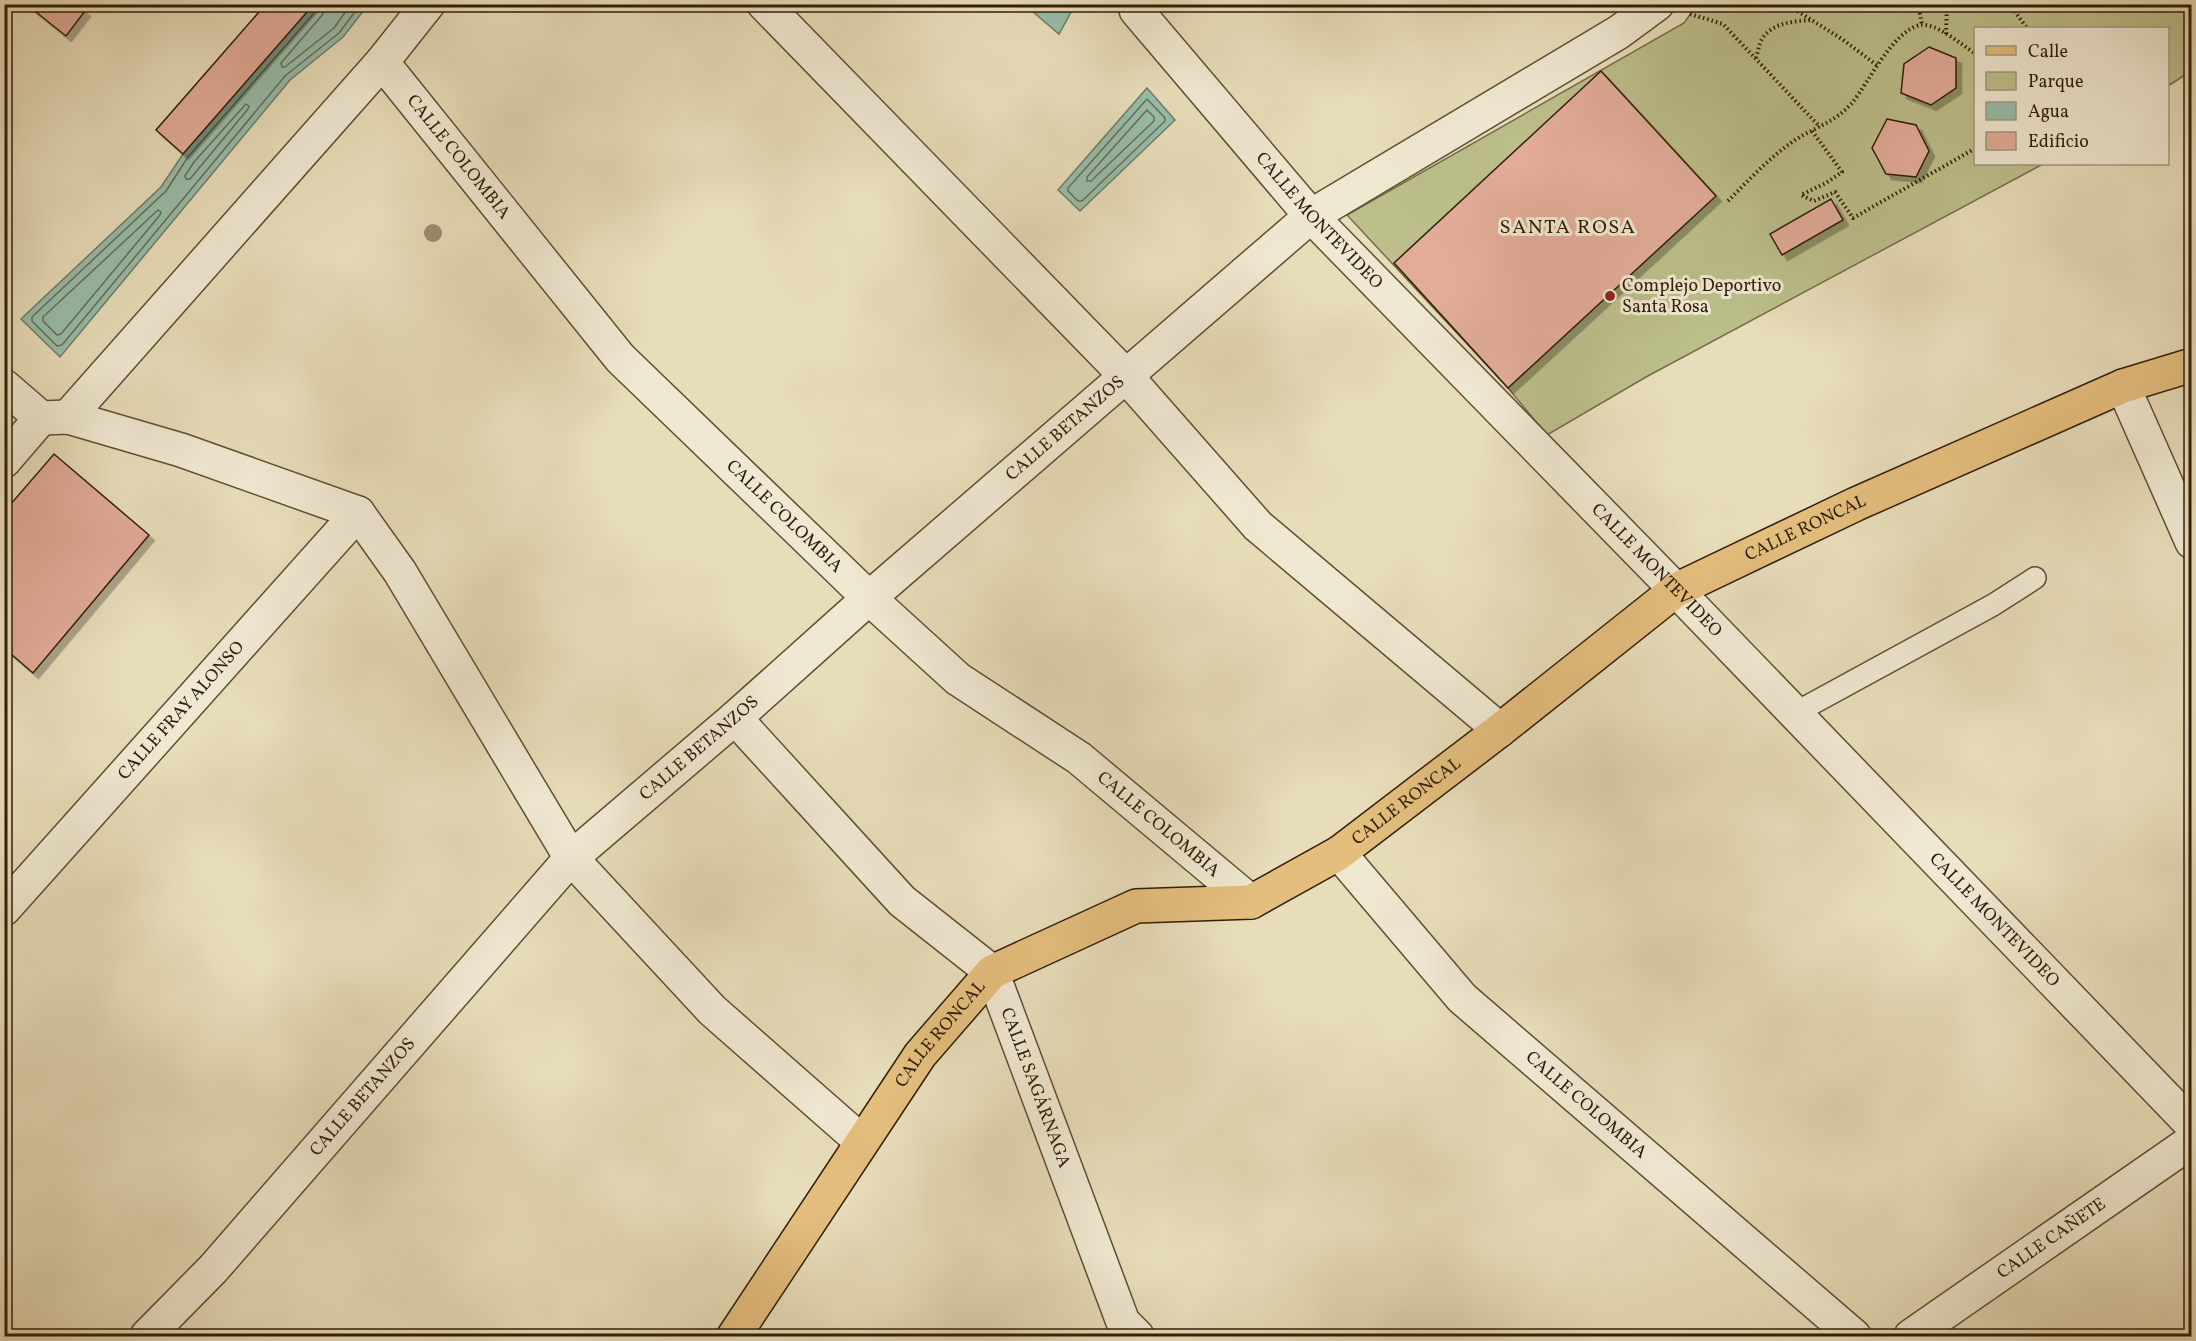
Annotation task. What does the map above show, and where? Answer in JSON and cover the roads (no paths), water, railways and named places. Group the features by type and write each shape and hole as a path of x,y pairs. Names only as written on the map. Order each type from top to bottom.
{"main road":[{"name":"CALLE RONCAL","path":"734,1336 920,1055 992,972 1136,906 1251,902 1339,853 1500,730 1676,590 1856,504 2123,386 2192,365"}],"street":[{"path":"4,461 55,417 382,62 428,4"},
{"path":"764,4 1126,376 1258,526 1500,730"},
{"name":"CALLE MONTEVIDEO","path":"1138,4 1136,10 1311,216 1676,590 2192,1125"},
{"name":"CALLE BETANZOS","path":"147,1336 213,1269 570,858 735,718 869,598 1311,216 1619,32 1669,8"},
{"name":"CALLE COLOMBIA","path":"382,62 620,358 869,598 958,680 1079,759 1251,902"},
{"path":"4,386 55,417 181,450 358,513 400,572 570,858 712,1010 861,1141"},
{"path":"2123,386 2192,542"},
{"name":"CALLE FRAY ALONSO","path":"4,909 358,513"},
{"path":"735,718 902,901 992,972"},
{"name":"CALLE COLOMBIA","path":"1339,853 1462,998 1854,1336"},
{"name":"CALLE SAGÁRNAGA","path":"992,972 1123,1332"},
{"name":"CALLE CAÑETE","path":"1911,1336 2192,1141"}],"lane":[{"path":"1795,713 1993,605 2035,578"}],"water":[{"path":"314,4 368,5 343,37 290,80 60,357 21,319 161,187 183,154"},
{"path":"1025,5 1075,5 1059,34"},
{"path":"1147,88 1175,120 1080,211 1058,190"}],"place":[{"name":"Complejo Deportivo Santa Rosa","path":"1610,296"}],"district":[{"name":"SANTA ROSA","path":"1568,228"}]}
